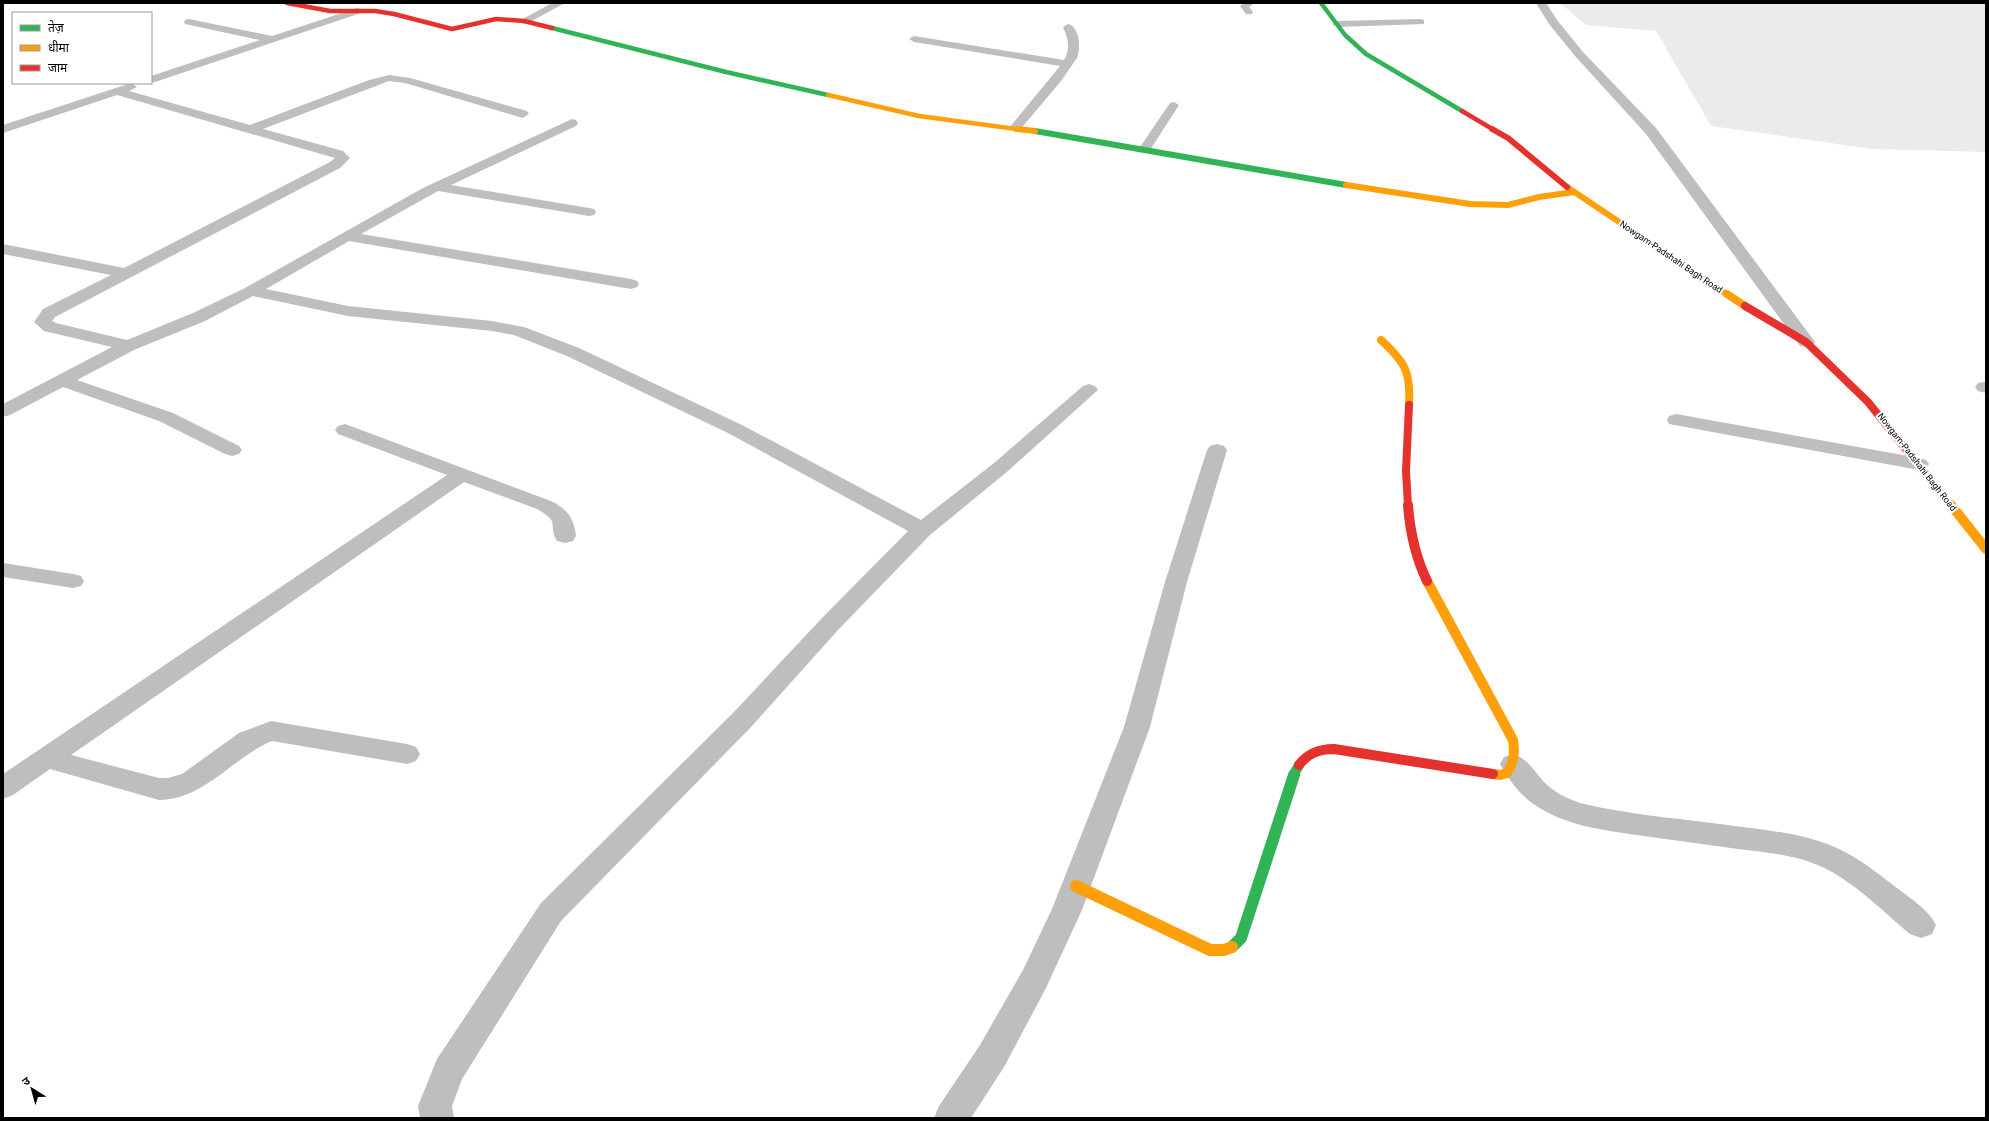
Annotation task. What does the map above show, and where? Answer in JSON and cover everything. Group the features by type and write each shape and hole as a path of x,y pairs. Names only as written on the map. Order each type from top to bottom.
{"street":[{"path":"287,3 330,11 357,11 394,14 452,29 496,19 524,21 823,95 944,120 1015,128 1429,199 1470,204 1508,205 1539,197 1574,192"},
{"path":"524,21 560,3"},
{"name":"Nowgam-Padshahi Bagh Road","path":"1321,3 1345,35 1366,54 1508,138 1574,192 1766,320 1806,342 1868,402 1986,548"},
{"path":"1541,3 1553,22 1579,54 1651,131 1806,342"},
{"path":"152,80 357,11"},
{"path":"189,22 272,39"},
{"path":"1015,128 1068,64 1074,53 1074,41 1068,27"},
{"path":"914,39 1068,64"},
{"path":"251,128 373,82 389,78 406,80 523,114"},
{"path":"3,129 140,84"},
{"path":"118,92 251,128 338,154 343,158 335,165 49,313 42,322 50,327 128,346"},
{"path":"3,410 128,346 199,317 251,291 346,236 437,187 572,123"},
{"path":"437,187 589,212"},
{"path":"346,236 631,284"},
{"path":"3,249 127,273"},
{"path":"251,291 348,311 492,326 518,331 573,352 735,429 922,530"},
{"path":"1076,886 1210,950 1227,950 1234,947 1241,938 1295,772 1305,755 1318,749 1334,748 1500,775 1507,773 1513,764 1516,753 1513,740 1445,612 1422,573 1412,544 1405,465 1410,415 1410,371 1403,359 1381,340"},
{"path":"60,380 166,417 232,450"},
{"path":"437,1118 435,1106 450,1070 551,912 743,719 830,624 922,530 995,472 1089,390"},
{"path":"1676,420 1919,464"},
{"path":"345,430 555,511 564,521 565,536"},
{"path":"952,1118 992,1056 1034,980 1067,910 1137,727 1176,582 1217,450"},
{"path":"3,788 462,474"},
{"path":"3,570 73,581"},
{"path":"46,758 159,789 169,789 191,781 248,740 271,731 407,754"},
{"path":"1513,764 1535,790 1545,798 1573,812 1616,821 1772,842 1795,846 1817,853 1845,865 1921,925"}],"lane":[{"path":"1337,24 1421,22"},
{"path":"1144,150 1174,105"}],"shaded area":[{"path":"1560,3 1986,3 1986,152 1872,149 1711,126 1656,31 1586,25"}],"traffic: fast":[{"path":"1321,3 1345,35 1366,54 1462,111"},
{"path":"552,28 726,72 828,95"},
{"path":"1035,131 1346,185"},
{"path":"1232,947 1241,938 1295,771 1299,765"}],"traffic: slow":[{"path":"828,95 919,116 1035,131"},
{"path":"1346,185 1429,199 1470,204 1508,205 1539,197 1574,192"},
{"path":"1567,187 1745,306"},
{"path":"1381,340 1397,355 1406,368 1410,383 1409,405"},
{"path":"1908,452 1986,549"},
{"path":"1427,581 1513,740 1514,757 1510,769 1507,773 1500,775 1493,774"},
{"path":"1076,886 1210,950 1224,950 1232,947"}],"traffic: jam":[{"path":"287,3 330,11 375,11 394,14 452,29 496,19 524,21 552,28"},
{"path":"1462,111 1508,138 1567,187"},
{"path":"1745,306 1806,342 1868,402 1908,452"},
{"path":"1409,405 1406,471 1409,519 1412,542 1418,563 1427,581"},
{"path":"1299,765 1306,757 1314,752 1334,749 1493,774"}]}
